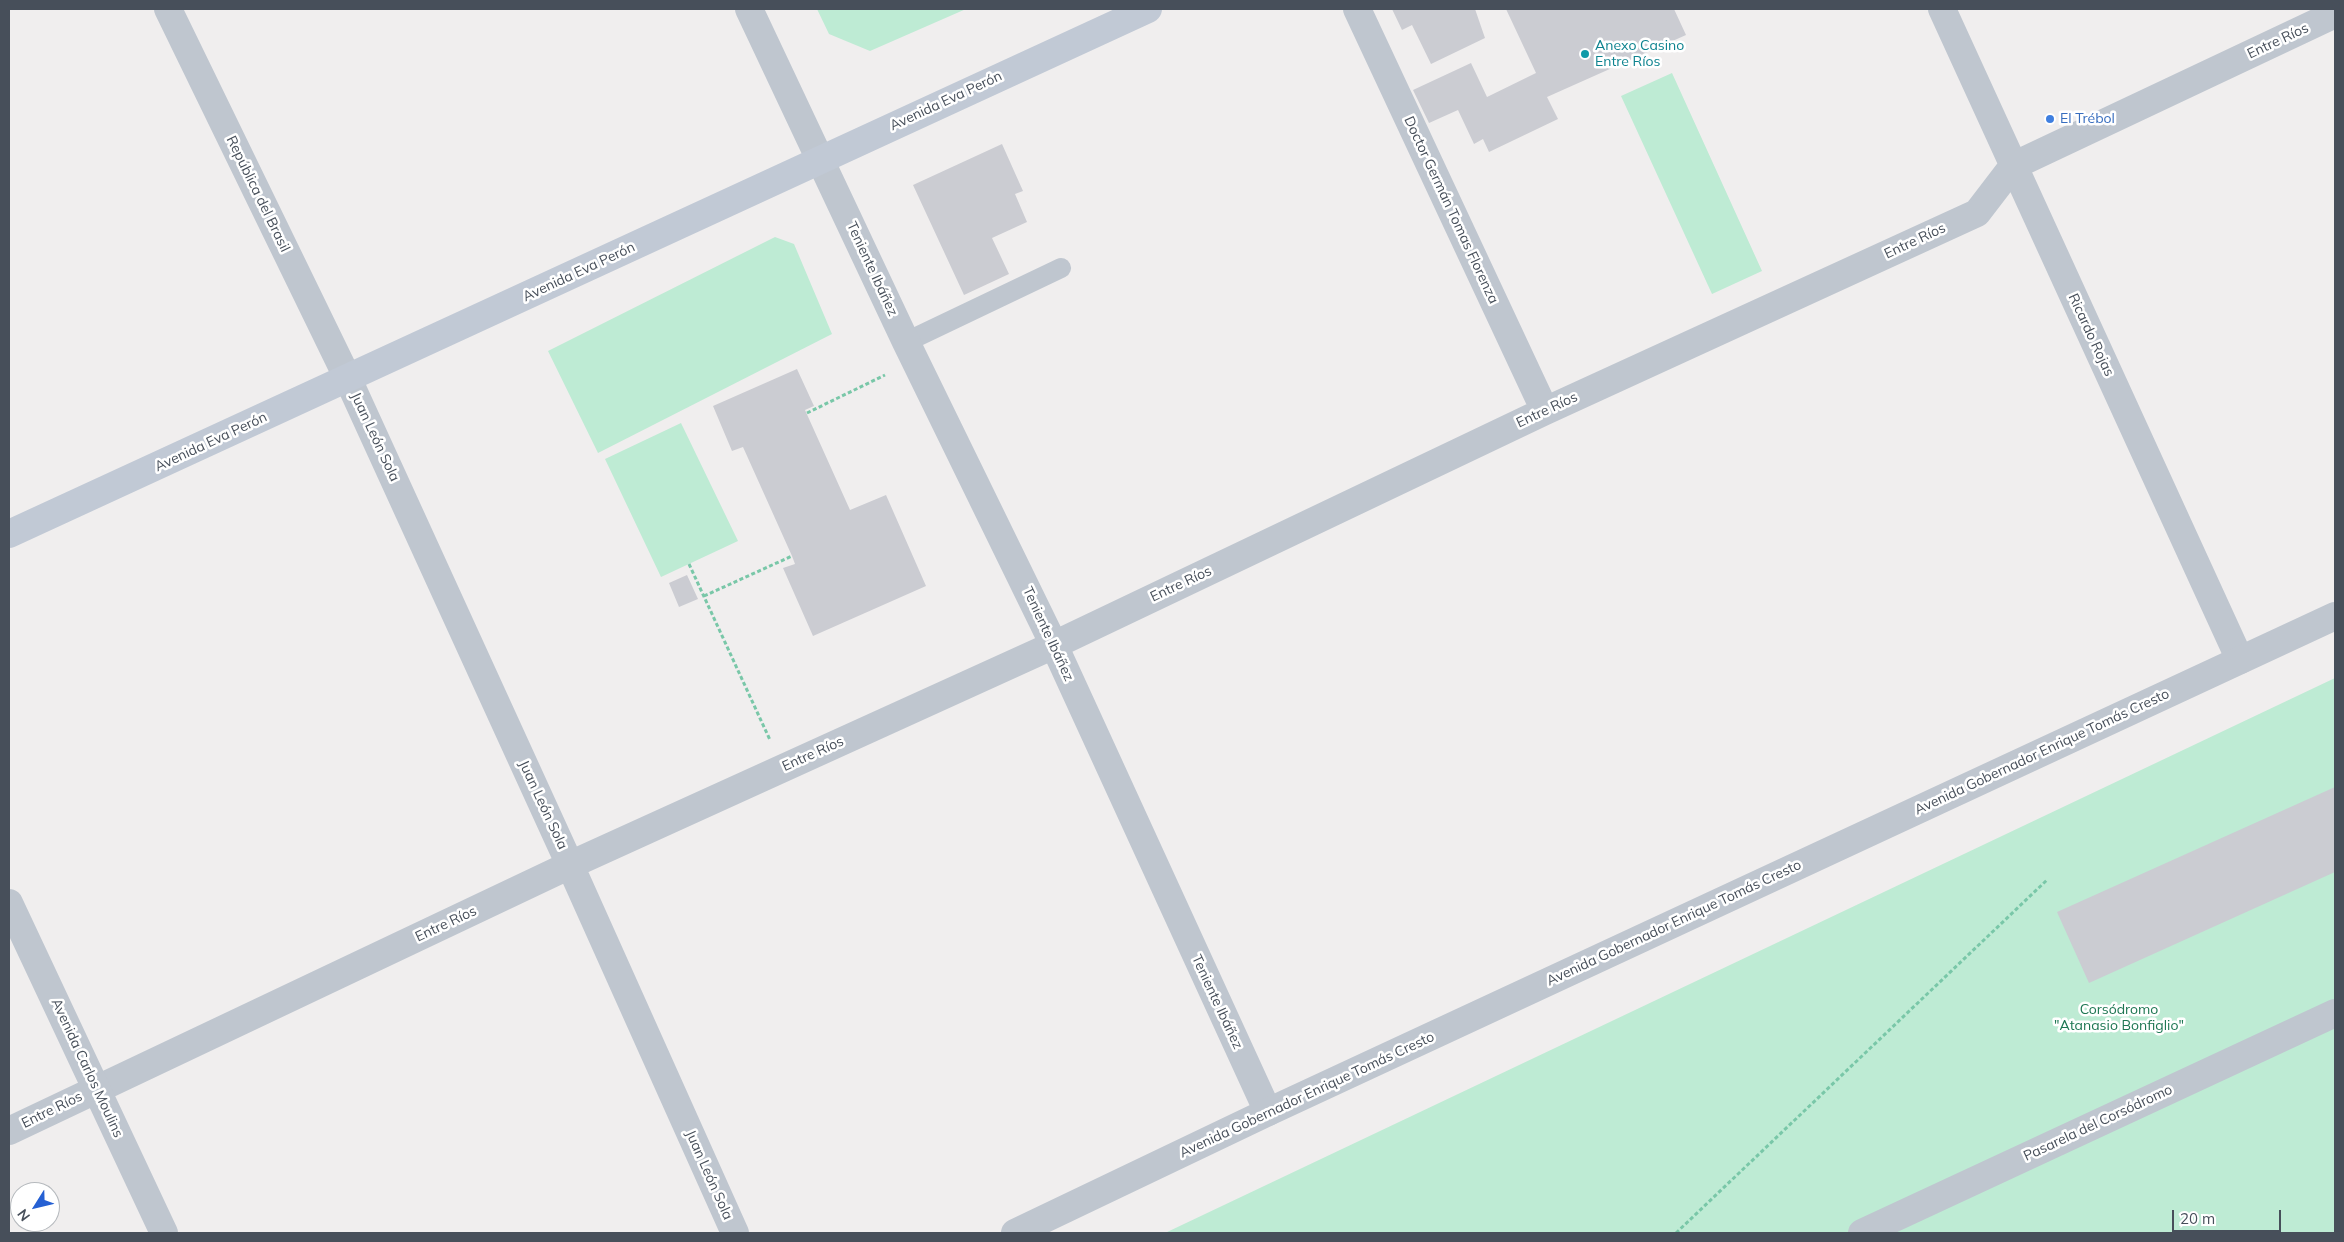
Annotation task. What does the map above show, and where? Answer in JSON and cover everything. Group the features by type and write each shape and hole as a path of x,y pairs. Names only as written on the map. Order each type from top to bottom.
{"main road":[{"name":"Avenida Eva Perón","path":"9,534 1148,9"}],"street":[{"name":"República del Brasil","path":"168,9 348,379"},
{"name":"Teniente Ibáñez","path":"749,9 910,351 1054,645 1268,1112"},
{"name":"Doctor Germán Tomas Florenza","path":"1357,9 1545,411"},
{"name":"Ricardo Rojas","path":"1942,9 2240,660"},
{"name":"Entre Ríos","path":"9,1131 96,1088 570,865 1054,645 1545,411 1976,213 2014,166 2335,14"},
{"name":"Juan León Sola","path":"348,379 570,865 735,1233"},
{"name":"Avenida Gobernador Enrique Tomás Cresto","path":"1015,1233 1268,1112 2335,616"},
{"name":"Avenida Carlos Moulins","path":"9,903 164,1233"},
{"name":"Pasarela del Corsódromo","path":"1862,1233 2335,1013"}],"lane":[{"path":"910,351 1061,268"}],"path":[{"path":"807,413 910,351"},
{"path":"704,596 792,556"},
{"path":"689,564 784,767"},
{"path":"1676,1233 2048,879"}],"green space":[{"path":"817,9 966,9 870,51 829,34"},
{"path":"1672,73 1762,271 1712,294 1621,96"},
{"path":"775,237 794,244 832,334 598,453 548,351"},
{"path":"681,423 738,541 661,577 605,459"},
{"name":"Corsódromo \"Atanasio Bonfiglio\"","path":"2335,678 2335,1233 1165,1233"}],"building":[{"path":"1392,9 1475,9 1485,38 1431,64 1412,25 1402,30"},
{"path":"1506,9 1674,9 1686,35 1547,97 1558,119 1489,152 1483,139 1474,144 1458,110 1429,123 1413,90 1471,63 1487,97 1536,73"},
{"path":"1002,144 1023,191 1015,194 1027,222 992,238 1009,274 964,295 913,185"},
{"path":"797,369 814,406 805,410 850,510 886,495 926,586 813,636 783,568 795,564 792,556 743,447 732,451 713,406"},
{"path":"687,575 698,599 679,607 669,583"},
{"path":"2335,787 2335,872 2089,983 2057,912"}],"place":[{"name":"Anexo Casino Entre Ríos","path":"1585,54"},
{"name":"El Trébol","path":"2050,119"}]}
